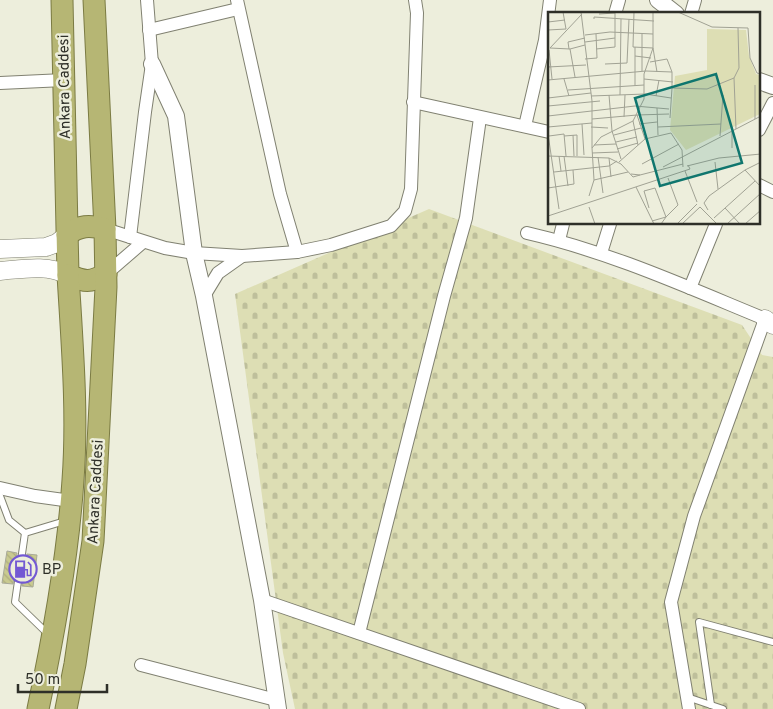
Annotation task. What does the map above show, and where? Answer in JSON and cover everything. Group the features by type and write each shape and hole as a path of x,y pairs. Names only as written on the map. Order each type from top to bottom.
{"highway":[{"name":"Ankara Caddesi","path":"38,709 53,638 73,479 75,405 68,275 62,0"},
{"name":"Ankara Caddesi","path":"66,709 75,664 93,541 106,274 94,0"},
{"path":"67,235 74,228 83,226 105,229"},
{"path":"68,275 87,282 106,274"}],"main road":[{"path":"0,249 46,247 57,243 67,235"},
{"path":"0,271 45,268 57,270 68,275"}],"street":[{"path":"130,237 144,112 152,64 147,0"},
{"path":"105,229 165,248 194,253 242,256 298,252 331,245 391,226 405,211 411,189 416,0"},
{"path":"658,0 673,12"},
{"path":"149,30 237,5 280,194 298,252"},
{"path":"526,126 547,40 548,27"},
{"path":"141,666 277,705 262,600 204,296 194,253 176,116 152,64"},
{"path":"0,83 64,80"},
{"path":"760,81 773,86"},
{"path":"413,102 548,132"},
{"path":"760,128 773,103"},
{"path":"360,633 444,296 466,218 480,118"},
{"path":"760,186 773,192"},
{"path":"559,240 563,225"},
{"path":"600,253 610,225"},
{"path":"690,288 716,225"},
{"path":"527,233 559,240 600,253 690,288 769,322 694,516 671,602 688,703"},
{"path":"106,274 143,242"},
{"path":"204,296 218,273 242,256"},
{"path":"0,488 35,496 70,510"},
{"path":"262,600 579,709"}],"lane":[{"path":"0,496 9,520 25,533"},
{"path":"25,533 70,510"},
{"path":"25,533 15,602 53,638"},
{"path":"711,705 699,622 773,642"},
{"path":"688,703 711,705 723,709"}],"green space":[{"path":"429,209 742,325 762,355 773,357 773,709 295,709 283,653 235,294"}],"building":[{"path":"7,551 17,553 13,584 2,583"},
{"path":"27,554 37,555 33,587 22,586"}],"place":[{"name":"BP","path":"23,569"}]}
